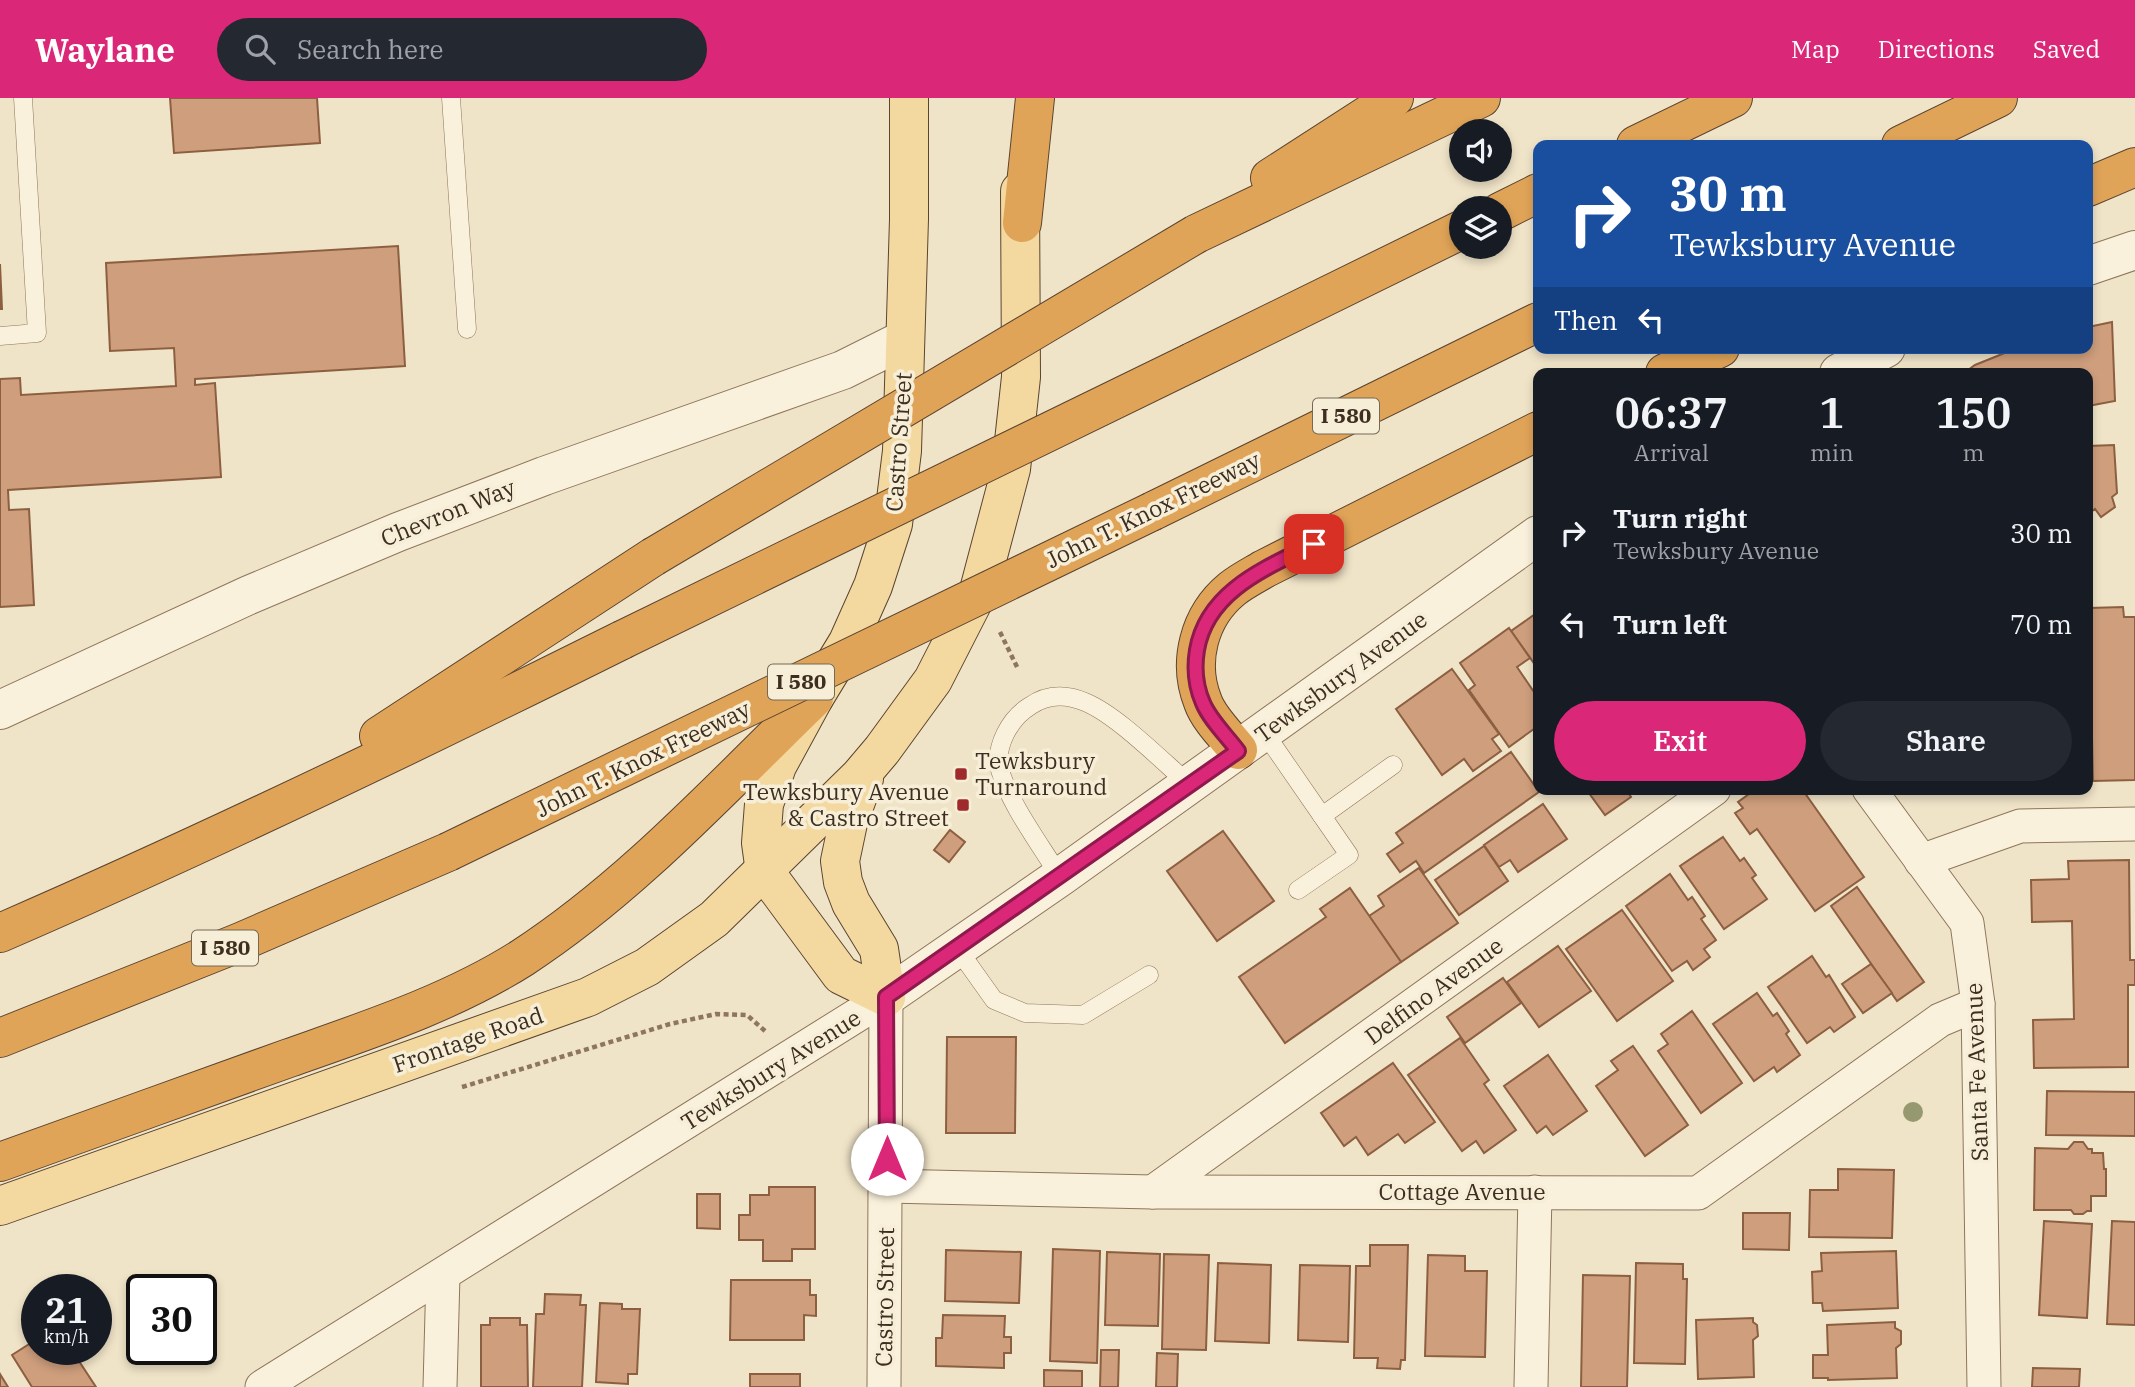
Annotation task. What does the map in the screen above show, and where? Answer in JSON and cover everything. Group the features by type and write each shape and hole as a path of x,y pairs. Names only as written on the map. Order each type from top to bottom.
{"highway":[{"path":"1022,223 1035,98"},
{"path":"1196,234 1276,174 1394,98"},
{"path":"256,817 653,557 1196,234 1481,98"},
{"path":"1646,140 1733,98"},
{"path":"1911,140 1998,98"},
{"path":"2093,185 2135,167"},
{"path":"1512,206 1533,196"},
{"path":"0,933 256,817 1449,236"},
{"name":"John T. Knox Freeway","path":"0,1038 225,948 448,852 1533,324"},
{"path":"1676,368 1707,354"},
{"path":"1251,741 1203,705 1196,680 1200,634 1211,612 1232,589 1264,569 1533,434"},
{"path":"0,1162 359,1033 423,1008 485,979 521,958 583,915 656,852 814,698"}],"main road":[{"name":"Castro Street","path":"765,872 761,843 764,804 777,766 848,642 873,586 892,524 902,451 909,219 909,98"},
{"name":"Castro Street","path":"886,997 879,949 851,903 843,882 840,861 848,823 870,764 933,680 979,590 1011,469 1021,377 1022,223 1017,98"},
{"name":"Frontage Road","path":"0,1206 588,997 627,978 664,956 714,919 765,872 870,764"},
{"path":"765,872 841,975 886,997"}],"street":[{"path":"2093,264 2135,250"},
{"name":"Chevron Way","path":"0,710 225,606 374,542 544,475 843,370 905,339"},
{"name":"Tewksbury Avenue","path":"262,1387 886,997 1190,785 1533,539"},
{"name":"Delfino Avenue","path":"1153,1192 1706,795"},
{"name":"Santa Fe Avenue","path":"1873,795 1967,923 1978,1004 1984,1387"},
{"path":"1922,861 2020,827 2135,824"},
{"name":"Castro Street","path":"884,1387 886,997"},
{"name":"Cottage Avenue","path":"887,1186 1153,1192 1698,1193 1940,1020 1978,1004"},
{"path":"1531,1387 1535,1192"},
{"path":"440,1387 443,1275"}],"lane":[{"path":"0,336 37,333 23,98"},
{"path":"451,98 467,329"},
{"path":"1060,877 1007,788 999,768 1005,736 1024,709 1041,698 1064,695 1086,702 1110,718 1190,785"},
{"path":"1251,741 1322,816 1349,855 1298,890"},
{"path":"1322,816 1393,765"},
{"path":"957,948 994,1000 1025,1013 1083,1015 1149,975"}],"path":[{"path":"456,1088 670,1024 716,1014 747,1015 769,1034"}],"building":[{"path":"170,98 317,98 320,143 174,153"},
{"path":"398,246 405,366 195,379 195,385 215,383 221,477 8,490 9,510 29,509 34,605 0,607 0,379 20,378 21,395 176,386 174,348 110,351 106,263"},
{"path":"0,264 2,309 0,309"},
{"path":"2112,322 2115,401 2093,405 2093,368 1971,368 2002,354 2093,354 2093,326"},
{"path":"2114,445 2117,493 2112,497 2115,507 2101,517 2095,509 2093,510 2093,446"},
{"path":"2123,607 2124,617 2135,617 2135,780 2093,781 2093,608"},
{"path":"1533,616 1533,662 1511,631"},
{"path":"1509,628 1530,658 1517,667 1533,691 1533,730 1509,747 1469,690 1475,685 1460,663"},
{"path":"1452,669 1499,734 1492,739 1501,751 1473,771 1464,759 1442,775 1396,709"},
{"path":"1511,752 1533,783 1535,795 1424,873 1416,861 1400,872 1387,854 1403,843 1396,833"},
{"path":"1590,795 1630,795 1631,797 1605,815"},
{"path":"1748,795 1806,795 1864,877 1815,911 1757,829 1750,834 1735,813 1743,808 1738,802"},
{"path":"1543,804 1567,839 1518,872 1510,860 1499,867 1484,845"},
{"path":"950,830 965,842 949,862 934,850"},
{"path":"1223,831 1274,901 1217,941 1167,871"},
{"path":"1723,837 1740,861 1744,858 1756,875 1752,878 1767,899 1724,929 1680,866"},
{"path":"1484,846 1508,881 1459,915 1435,880"},
{"path":"2129,860 2130,960 2135,960 2135,985 2128,985 2128,1067 2034,1068 2033,1020 2074,1019 2072,921 2032,922 2031,880 2069,879 2068,861"},
{"path":"1419,868 1458,923 1401,962 1369,916 1384,906 1378,896"},
{"path":"1670,874 1688,900 1692,897 1705,916 1701,919 1716,940 1704,949 1710,957 1693,970 1687,961 1672,971 1626,906"},
{"path":"1857,887 1924,982 1897,1001 1831,906"},
{"path":"1350,888 1401,962 1285,1043 1239,977 1326,917 1320,909"},
{"path":"1622,910 1673,981 1617,1021 1566,949"},
{"path":"1558,946 1591,991 1539,1027 1507,982"},
{"path":"1812,956 1826,977 1829,975 1855,1017 1834,1032 1830,1027 1807,1043 1768,987"},
{"path":"1871,964 1892,993 1863,1013 1842,984"},
{"path":"1503,978 1521,1003 1465,1043 1447,1017"},
{"path":"1757,993 1773,1016 1777,1013 1789,1031 1786,1034 1800,1055 1777,1072 1774,1067 1754,1081 1713,1024"},
{"path":"1692,1011 1742,1083 1701,1113 1658,1051 1668,1044 1661,1034"},
{"path":"947,1037 1016,1037 1015,1133 946,1133"},
{"path":"1460,1038 1489,1080 1484,1084 1516,1130 1484,1153 1476,1141 1462,1151 1408,1075"},
{"path":"1633,1046 1688,1125 1645,1156 1596,1086 1618,1070 1611,1061"},
{"path":"1548,1055 1587,1111 1553,1135 1546,1126 1537,1133 1504,1086"},
{"path":"1393,1063 1435,1122 1405,1143 1398,1134 1368,1155 1356,1137 1344,1146 1321,1113"},
{"path":"2047,1091 2135,1092 2135,1136 2046,1135"},
{"path":"2074,1142 2083,1142 2088,1149 2092,1149 2092,1153 2103,1153 2106,1196 2091,1196 2091,1211 2083,1214 2074,1214 2071,1210 2034,1210 2035,1148 2068,1149"},
{"path":"1838,1169 1894,1170 1892,1238 1809,1237 1810,1190 1838,1190"},
{"path":"769,1187 815,1187 815,1249 792,1249 792,1261 763,1261 763,1240 739,1240 739,1215 750,1215 750,1195 769,1195"},
{"path":"697,1194 720,1194 720,1229 697,1228"},
{"path":"1743,1213 1790,1213 1789,1250 1743,1249"},
{"path":"2044,1221 2092,1224 2087,1318 2039,1315"},
{"path":"2112,1221 2135,1222 2135,1325 2107,1324"},
{"path":"1370,1245 1408,1245 1405,1360 1401,1360 1400,1369 1377,1368 1378,1358 1354,1358 1356,1266 1370,1266"},
{"path":"1053,1249 1100,1251 1097,1363 1050,1361"},
{"path":"946,1250 1021,1252 1019,1303 945,1301"},
{"path":"1896,1251 1898,1308 1823,1311 1822,1303 1813,1303 1812,1272 1822,1271 1821,1253"},
{"path":"1107,1252 1160,1254 1158,1326 1105,1325"},
{"path":"1164,1254 1209,1255 1206,1350 1162,1349"},
{"path":"1428,1255 1465,1256 1465,1271 1487,1271 1485,1357 1425,1356"},
{"path":"1218,1263 1271,1265 1269,1343 1215,1341"},
{"path":"1636,1263 1683,1264 1683,1279 1687,1279 1685,1364 1634,1363"},
{"path":"1300,1265 1350,1266 1348,1342 1298,1340"},
{"path":"1583,1275 1630,1276 1627,1387 1581,1387"},
{"path":"731,1280 810,1280 810,1295 816,1295 816,1316 804,1315 804,1340 730,1340"},
{"path":"545,1294 581,1295 580,1305 586,1305 582,1387 533,1387 536,1314 544,1314"},
{"path":"600,1303 622,1304 622,1309 640,1309 637,1374 628,1374 628,1384 596,1382"},
{"path":"943,1315 1005,1316 1004,1337 1011,1337 1011,1353 1004,1353 1004,1368 936,1366 936,1338 942,1338"},
{"path":"490,1318 520,1318 520,1325 527,1325 528,1387 481,1387 481,1325 490,1325"},
{"path":"1753,1318 1758,1336 1753,1340 1754,1377 1698,1379 1696,1320"},
{"path":"1895,1322 1895,1328 1901,1331 1901,1344 1896,1348 1897,1378 1813,1378 1813,1355 1828,1355 1827,1325"},
{"path":"21,1349 21,1365 82,1365 96,1387 32,1387 12,1355"},
{"path":"1101,1350 1119,1350 1118,1387 1100,1387"},
{"path":"1157,1353 1178,1354 1177,1387 1156,1387"},
{"path":"2033,1368 2080,1369 2079,1387 2032,1387"},
{"path":"1044,1370 1082,1371 1082,1387 1044,1387"},
{"path":"0,1374 8,1387 0,1387"},
{"path":"750,1374 800,1374 800,1387 750,1387"}],"place":[{"name":"Tewksbury Turnaround","path":"961,774"},
{"name":"Tewksbury Avenue & Castro Street","path":"963,805"}],"route":[{"path":"887,1159 886,997 1238,751 1203,705 1196,680 1200,634 1211,612 1232,589 1264,569 1314,544"}]}
